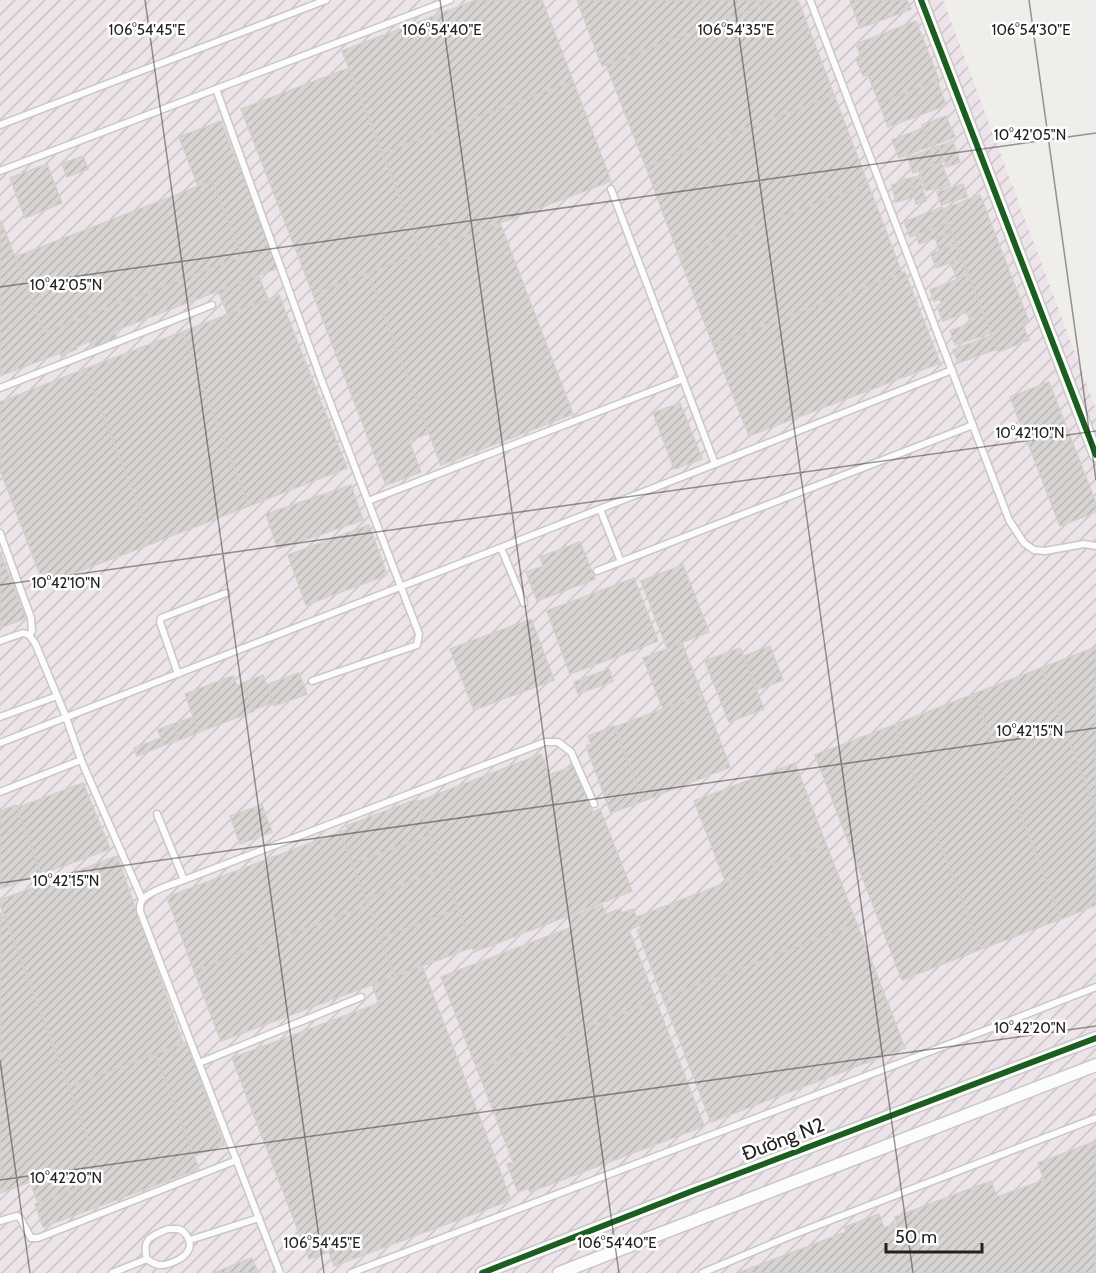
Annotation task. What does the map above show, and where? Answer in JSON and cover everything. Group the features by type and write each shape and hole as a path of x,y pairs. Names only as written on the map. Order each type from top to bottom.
{"street":[{"path":"921,0 1096,455"},
{"name":"Đường N2","path":"482,1273 1096,1038"},
{"path":"559,1273 1096,1065"}],"lane":[{"path":"0,124 326,0"},
{"path":"0,171 450,0"},
{"path":"810,0 1009,520 1024,543 1034,549 1046,551 1084,544 1096,546"},
{"path":"216,88 321,379 419,634 417,645 312,681"},
{"path":"611,189 715,464"},
{"path":"0,388 212,305"},
{"path":"0,743 952,370"},
{"path":"368,501 683,379"},
{"path":"597,571 973,425"},
{"path":"600,509 621,562"},
{"path":"0,533 31,618 32,631 29,635"},
{"path":"501,548 524,603"},
{"path":"178,674 160,622 161,618 226,593"},
{"path":"0,641 23,633 29,635 35,643 81,760 142,899 140,912 280,1273"},
{"path":"0,717 57,696"},
{"path":"142,899 184,880 545,742 558,742 571,752 594,804"},
{"path":"0,792 81,760"},
{"path":"157,814 184,880"},
{"path":"351,1273 1096,987"},
{"path":"199,1063 361,997"},
{"path":"702,1273 816,1226 1096,1118"},
{"path":"0,1221 17,1216 31,1238 38,1238 237,1160"},
{"path":"190,1240 259,1218"},
{"path":"168,1229 177,1229 185,1232 190,1240 188,1251 183,1257 172,1262 162,1266 147,1259 144,1249 153,1235 168,1229"},
{"path":"112,1273 147,1259"}],"shaded area":[{"path":"0,0 943,0 1096,409 1096,1273 0,1273"}],"building":[{"path":"476,0 542,0 573,81 383,153 342,51"},
{"path":"577,0 776,0 602,66"},
{"path":"776,0 798,0 834,95 646,167 606,65"},
{"path":"850,0 907,0 911,9 860,28"},
{"path":"916,21 939,80 879,103 868,75 863,76 856,59 861,57 856,44"},
{"path":"349,68 421,253 313,294 241,109"},
{"path":"573,81 611,181 421,253 383,153"},
{"path":"937,81 946,105 888,127 879,103"},
{"path":"834,95 868,184 679,256 646,167"},
{"path":"946,116 955,137 931,146 922,125"},
{"path":"221,121 239,169 243,167 278,268 114,331 117,338 92,348 90,341 61,356 60,353 0,376 1,221 44,332 242,256 212,181 198,186 179,137"},
{"path":"923,128 931,146 899,158 892,140"},
{"path":"953,141 960,162 947,167 939,146"},
{"path":"939,146 944,161 913,173 908,158"},
{"path":"83,156 88,169 67,177 62,164"},
{"path":"941,162 950,185 939,190 938,187 926,191 919,171"},
{"path":"47,164 62,203 25,218 10,178"},
{"path":"919,176 926,201 916,204 910,178"},
{"path":"910,178 914,197 896,202 892,185"},
{"path":"212,181 242,256 44,332 15,257"},
{"path":"868,184 902,273 713,345 679,256"},
{"path":"963,184 967,197 941,205 937,192"},
{"path":"980,195 1029,322 1023,325 1029,340 998,352 943,209"},
{"path":"942,207 948,223 910,237 904,222"},
{"path":"500,223 573,414 441,465 368,273"},
{"path":"948,223 952,232 919,244 916,235"},
{"path":"952,232 956,244 940,251 935,238"},
{"path":"956,244 962,258 936,268 931,254"},
{"path":"962,258 968,275 957,279 950,262"},
{"path":"905,272 940,363 749,436 713,345"},
{"path":"368,273 429,433 409,441 421,472 386,485 313,294"},
{"path":"258,275 268,299 228,315 218,291"},
{"path":"968,275 983,312 969,318 967,312 943,321 937,306 941,304 940,299 934,301 930,290"},
{"path":"279,295 347,468 249,506 182,332"},
{"path":"983,312 991,333 955,345 950,331 971,323 969,318"},
{"path":"182,332 249,506 153,543 85,369"},
{"path":"992,335 997,349 958,363 953,350"},
{"path":"85,369 153,543 44,585 0,470 0,402"},
{"path":"1049,382 1096,503 1096,512 1060,526 1010,397"},
{"path":"680,403 702,459 674,469 653,413"},
{"path":"351,485 363,520 278,549 266,514"},
{"path":"369,525 387,575 306,605 288,555"},
{"path":"580,542 595,579 537,601 526,572 543,566 540,557"},
{"path":"0,552 26,618 0,628"},
{"path":"683,565 709,632 667,648 641,581"},
{"path":"634,578 658,641 570,674 547,611"},
{"path":"531,619 554,680 474,710 450,649"},
{"path":"682,643 702,694 663,709 643,658"},
{"path":"770,646 783,680 757,690 744,656"},
{"path":"1096,647 1096,810 1041,668"},
{"path":"740,648 764,709 729,722 705,661"},
{"path":"1041,668 1096,810 1096,905 1061,919 974,694"},
{"path":"609,669 613,681 578,694 574,682"},
{"path":"299,673 307,694 274,706 266,685"},
{"path":"263,675 273,702 253,710 243,683"},
{"path":"233,676 237,686 243,683 254,711 199,732 185,694"},
{"path":"702,694 730,767 643,801 615,727"},
{"path":"974,694 1061,919 981,949 894,725"},
{"path":"193,717 199,732 179,740 173,724"},
{"path":"173,724 179,740 164,745 158,730"},
{"path":"894,725 981,949 902,980 815,755"},
{"path":"614,726 643,801 611,813 586,746 591,744 588,736"},
{"path":"161,738 164,745 137,756 134,748"},
{"path":"541,754 549,775 575,765 593,812 600,809 632,891 474,952 417,802"},
{"path":"795,763 826,844 726,883 694,801"},
{"path":"83,783 110,849 41,874 17,808"},
{"path":"417,799 430,835 352,864 340,832 348,829 346,826"},
{"path":"16,805 41,874 0,889 0,811"},
{"path":"262,805 272,832 240,844 230,816"},
{"path":"340,832 368,905 194,971 167,897"},
{"path":"430,835 443,869 370,897 371,900 367,902 352,864"},
{"path":"826,844 857,924 663,998 637,930 641,929 637,917"},
{"path":"117,856 183,1043 69,1087 0,900"},
{"path":"443,869 458,909 380,938 367,902 371,900 370,897"},
{"path":"368,905 395,976 221,1041 194,971"},
{"path":"602,905 606,914 620,909 622,913 633,909 640,925 629,930 656,1001 477,1069 441,977 572,927 568,918"},
{"path":"458,909 473,947 395,976 380,938"},
{"path":"4,915 103,1178 38,1203 30,1182 0,1193 0,917"},
{"path":"857,924 905,1048 711,1122 663,998"},
{"path":"422,966 511,1200 334,1266 329,1252 309,1259 232,1058 379,1003 372,985"},
{"path":"656,1001 704,1126 530,1192 528,1188 518,1192 507,1164 513,1162 477,1069"},
{"path":"187,1042 224,1145 194,1156 155,1054"},
{"path":"155,1054 199,1169 43,1227 35,1204 103,1178 69,1087"},
{"path":"1096,1141 1096,1273 738,1273 846,1232 845,1227 879,1214 884,1228 897,1223 895,1217 991,1181 997,1197 1044,1180 1038,1163"},
{"path":"252,1258 258,1273 213,1273"}],"cycle path":[{"path":"921,0 1096,455"},
{"path":"482,1273 1096,1038"}]}
